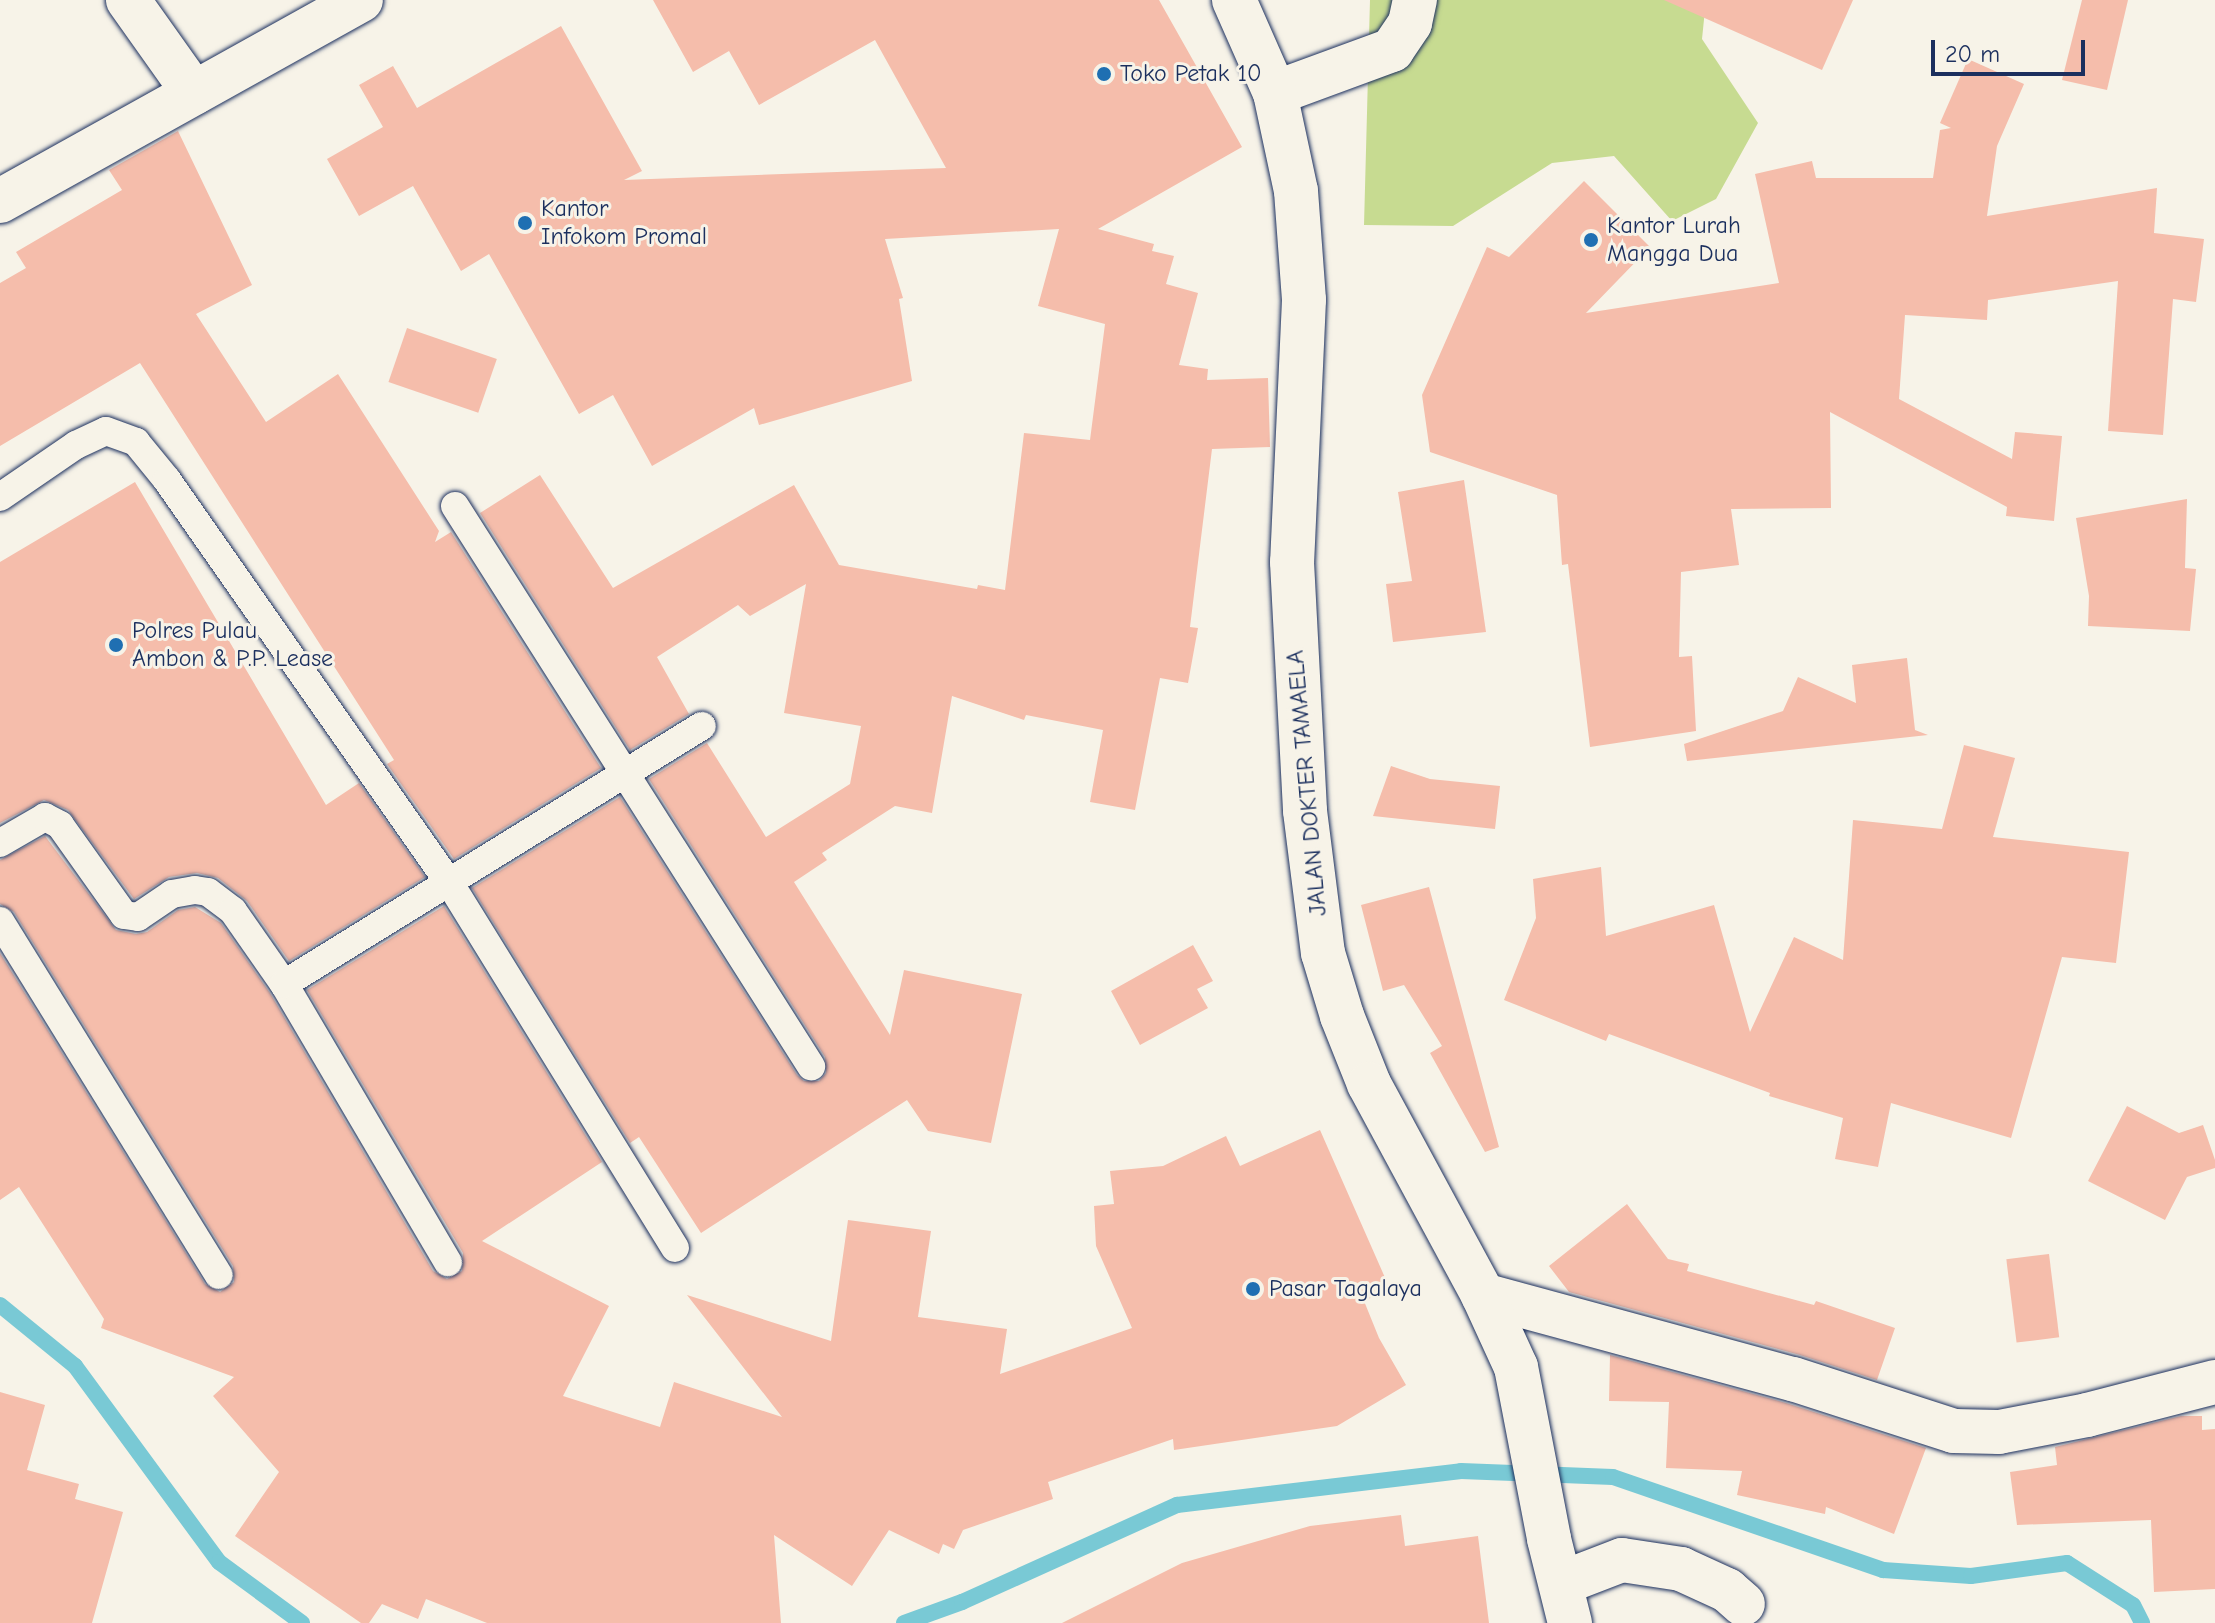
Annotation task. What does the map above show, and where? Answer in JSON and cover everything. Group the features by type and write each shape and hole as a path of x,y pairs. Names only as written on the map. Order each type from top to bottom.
{"street":[{"path":"128,0 194,93"},
{"path":"0,201 361,0"},
{"name":"JALAN DOKTER TAMAELA","path":"1234,0 1275,93 1296,191 1304,300 1292,562 1305,811 1323,953 1342,1016 1369,1084 1483,1295 1516,1367 1549,1539 1566,1603"},
{"path":"1275,93 1392,50 1410,23 1415,0"},
{"path":"1483,1295 1793,1379 1954,1431 1999,1432 2087,1415 2215,1382"},
{"path":"1566,1603 1622,1560 1681,1569 1727,1590 1743,1604"}],"lane":[{"path":"0,497 76,445 106,431 136,442 167,480 449,882 675,1248"},
{"path":"455,506 811,1066"},
{"path":"284,984 702,726"},
{"path":"0,843 45,817 60,825 124,915 138,917 172,894 195,890 208,892 233,911 284,984 448,1262"},
{"path":"0,921 219,1275"}],"green space":[{"path":"1370,0 1706,0 1702,39 1758,123 1716,199 1672,221 1614,156 1552,163 1453,226 1364,225"}],"building":[{"path":"653,0 1159,0 1242,147 1098,229 1154,244 1152,251 1174,256 1166,284 1198,293 1179,365 1208,369 1207,380 1268,378 1270,447 1212,449 1190,627 1198,628 1188,683 1160,678 1135,810 1090,802 1103,730 1026,715 1024,720 952,696 932,813 895,806 822,853 827,860 794,882 890,1035 904,970 1022,994 991,1143 928,1131 907,1100 701,1233 639,1137 630,1143 472,888 620,797 797,1075 804,1081 819,1081 826,1073 825,1057 649,779 707,743 766,837 850,784 861,726 784,713 806,584 750,616 738,605 657,657 689,714 630,750 480,513 540,475 613,588 794,485 839,565 977,589 978,585 1005,590 1024,433 1090,440 1105,324 1038,306 1059,229 885,239 903,298 899,299 912,381 759,425 754,408 652,466 613,395 579,414 489,254 461,271 413,186 359,216 327,159 383,127 359,85 393,66 417,108 561,26 642,171 624,180 946,168 875,40 759,105 729,51 693,72"},
{"path":"1664,0 1853,0 1822,70"},
{"path":"2082,0 2128,0 2107,90 2062,80"},
{"path":"1968,59 2024,84 1997,146 1987,216 2157,188 2154,233 2204,239 2196,302 2173,299 2163,435 2108,431 2118,281 1988,300 1987,320 1905,315 1899,399 2012,459 2015,432 2062,436 2054,521 2006,516 2007,507 1830,412 1831,508 1731,509 1739,565 1681,572 1679,657 1692,656 1696,731 1590,747 1568,564 1562,565 1557,495 1430,452 1422,395 1487,247 1509,257 1584,181 1650,247 1586,313 1779,283 1755,174 1812,161 1816,178 1933,178 1940,130 1951,128 1940,123"},
{"path":"178,131 252,285 196,314 266,422 338,374 439,531 435,542 451,532 601,768 454,859 387,764 394,760 140,363 0,446 0,283 26,268 16,252 122,190 109,170"},
{"path":"407,328 497,359 478,413 388,382"},
{"path":"1464,480 1486,632 1393,642 1386,584 1412,581 1398,492"},
{"name":"Polres Pulau Ambon & P.P. Lease","path":"135,482 326,805 359,783 425,877 289,961 247,901 218,878 197,873 169,877 134,899 68,810 44,800 0,823 0,562"},
{"path":"2187,499 2185,568 2196,569 2190,631 2088,626 2089,596 2076,518"},
{"path":"1907,658 1915,730 1928,735 1687,761 1684,744 1783,711 1798,677 1856,703 1852,665"},
{"path":"1964,745 2015,758 1993,837 2129,852 2116,963 2062,957 2011,1138 1891,1103 1878,1167 1835,1159 1843,1118 1769,1096 1770,1093 1609,1034 1606,1041 1504,1000 1536,918 1533,879 1601,867 1606,936 1714,905 1750,1032 1794,937 1843,960 1853,820 1942,829"},
{"path":"1391,766 1430,779 1500,786 1495,829 1373,816"},
{"path":"45,836 116,930 136,934 147,932 178,910 195,907 221,923 270,993 433,1271 447,1279 462,1271 463,1253 307,990 444,906 602,1162 482,1241 609,1306 563,1396 660,1427 674,1382 782,1417 687,1295 831,1341 848,1220 931,1231 918,1317 1007,1329 1000,1374 1132,1328 1096,1246 1094,1206 1114,1204 1110,1171 1163,1166 1226,1136 1240,1166 1320,1130 1390,1289 1364,1301 1379,1338 1406,1385 1337,1426 1174,1450 1173,1439 1048,1482 1053,1499 963,1530 954,1549 943,1544 939,1554 889,1530 852,1586 774,1535 781,1623 487,1623 426,1599 418,1619 382,1604 369,1623 361,1623 235,1536 279,1472 213,1396 234,1377 101,1328 104,1319 19,1187 0,1200 0,953 205,1284 220,1292 234,1282 233,1266 14,912 0,904 0,860"},
{"path":"1429,887 1499,1147 1485,1152 1430,1053 1442,1046 1404,985 1383,991 1361,905"},
{"path":"1193,945 1213,981 1197,989 1208,1008 1140,1045 1111,991"},
{"path":"2127,1106 2179,1133 2203,1125 2215,1160 2215,1168 2187,1177 2165,1220 2088,1181"},
{"path":"1627,1204 1668,1259 1689,1264 1687,1271 1814,1305 1816,1301 1895,1328 1877,1380 1800,1355 1569,1292 1549,1266"},
{"path":"2049,1254 2059,1337 2017,1343 2006,1259"},
{"path":"1610,1355 1786,1403 1926,1448 1894,1534 1826,1507 1825,1514 1737,1495 1742,1471 1666,1468 1669,1402 1609,1401"},
{"path":"0,1392 45,1405 27,1470 79,1484 75,1499 123,1512 92,1623 0,1623"},
{"path":"2181,1416 2202,1416 2202,1430 2215,1429 2215,1589 2154,1592 2151,1520 2017,1525 2010,1472 2057,1465 2055,1447"},
{"path":"1401,1515 1405,1546 1478,1536 1489,1623 1062,1623 1182,1563 1310,1526"}],"waterway":[{"path":"0,1305 75,1366 219,1562 302,1623"},
{"path":"904,1623 962,1602 1177,1505 1461,1471 1613,1477 1883,1570 1971,1576 2067,1563 2133,1605 2142,1623"}],"place":[{"name":"Toko Petak 10","path":"1104,74"},
{"name":"Kantor Infokom Promal","path":"525,223"},
{"name":"Kantor Lurah Mangga Dua","path":"1591,240"},
{"name":"Polres Pulau Ambon & P.P. Lease","path":"116,645"},
{"name":"Pasar Tagalaya","path":"1253,1289"}]}
